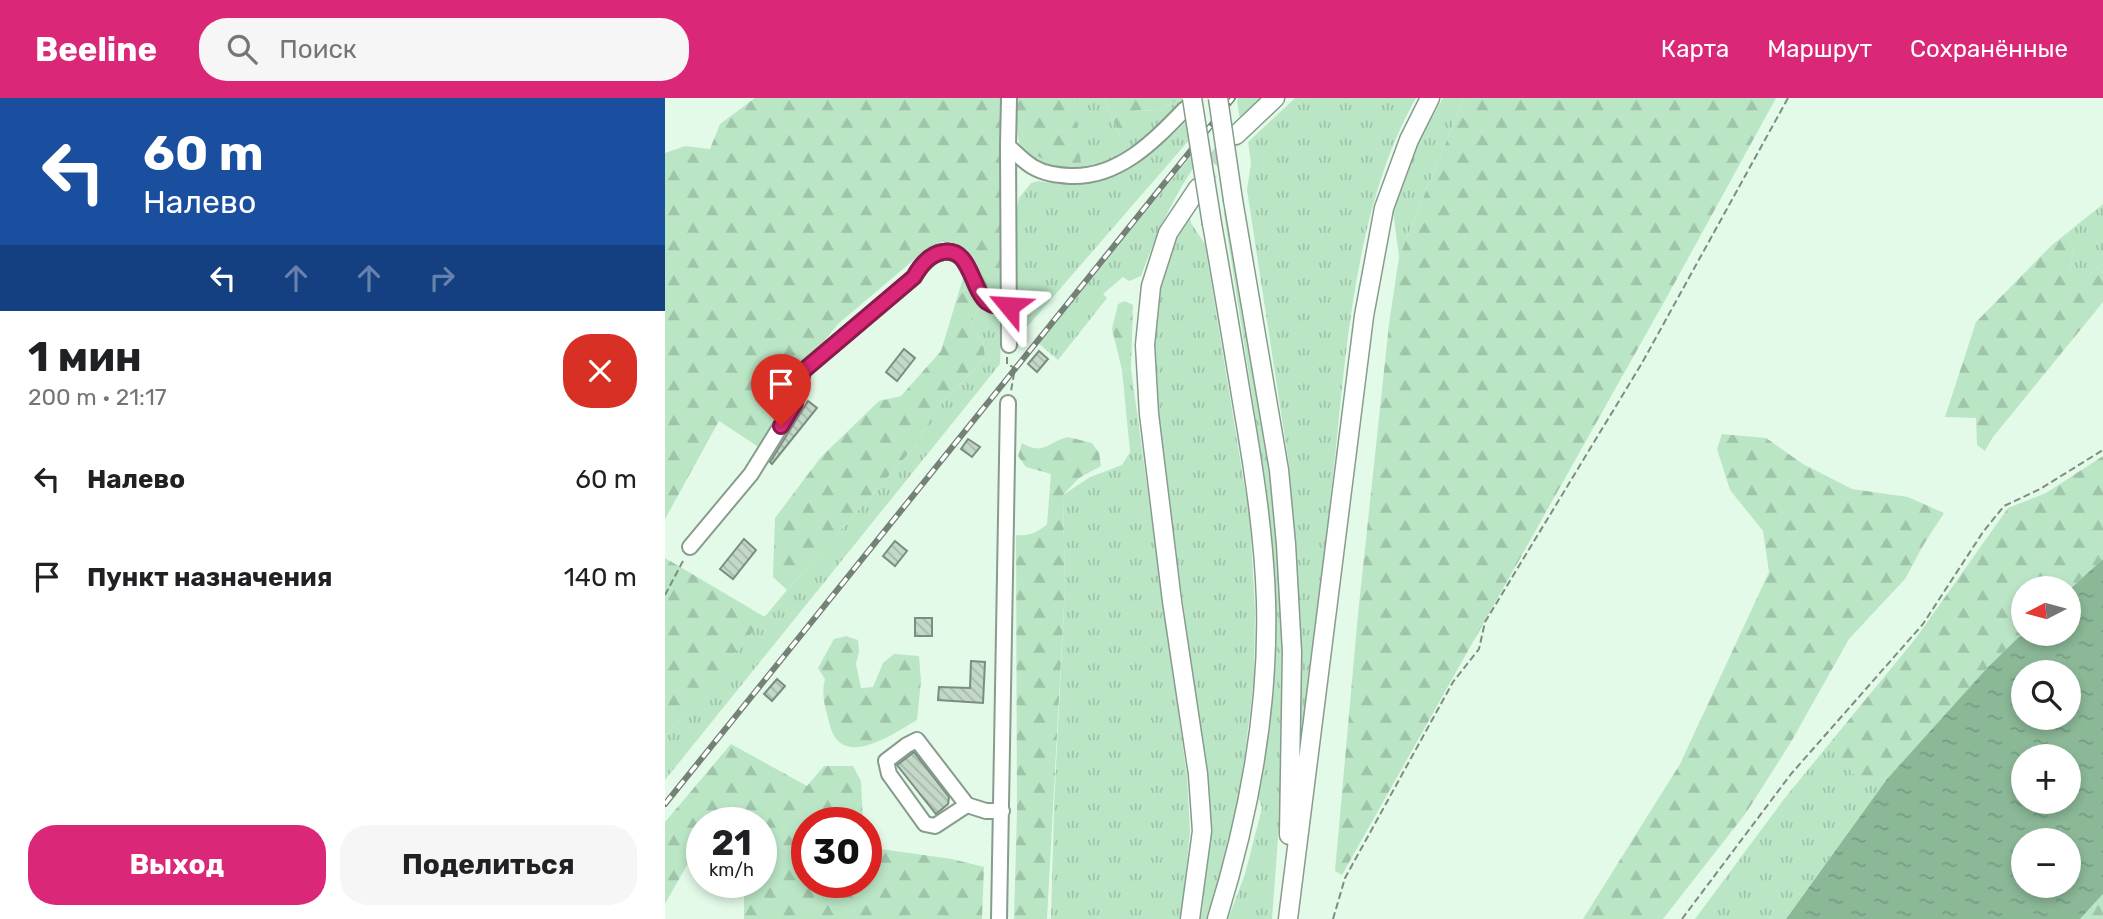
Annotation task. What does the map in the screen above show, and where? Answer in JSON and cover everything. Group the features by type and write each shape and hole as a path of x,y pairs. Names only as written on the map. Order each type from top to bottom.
{"main road":[{"path":"1218,98 1279,470 1286,544 1292,652 1288,919"},
{"path":"1237,135 1275,98"},
{"path":"1288,919 1364,316 1384,208 1409,139 1430,98"},
{"path":"1189,103 1212,224 1261,524 1266,601 1265,667 1258,746 1248,807 1217,919"},
{"path":"1190,919 1202,831 1199,786 1172,601 1149,414 1145,345 1151,286 1168,233 1198,188"}],"street":[{"path":"1009,98 1009,345"},
{"path":"1008,146 1033,167 1052,175 1079,176 1100,173 1120,164 1156,139 1189,103"},
{"path":"690,547 751,474 795,403 803,371 914,277 920,267 937,253 951,251 960,255 986,302 997,307 1009,306"},
{"path":"999,919 1008,403"},
{"path":"967,805 935,826 925,824 889,774 886,761 917,740 967,805 986,811 1002,811"}],"path":[{"path":"1333,919 1345,878 1453,682 1479,649 1485,622 1642,363 1788,98"},
{"path":"1008,403 1015,368 1007,364 1009,345"},
{"path":"1682,919 1791,774 1923,624 1983,532 2004,506 2040,489 2103,450"},
{"path":"665,595 690,547"}],"green space":[{"path":"755,98 1002,98 1001,287 970,321 984,345 985,358 929,417 918,443 787,590 773,577 775,518 821,457 879,401 901,396 941,351 970,255 943,241 916,258 838,324 790,384 760,448 719,421 665,519 665,153 685,146 710,149 720,124"},
{"path":"1016,98 1074,98 1081,164 1062,165 1039,157 1025,140 1016,121"},
{"path":"1074,98 1104,98 1120,136 1137,110 1160,111 1180,98 1184,98 1185,106 1116,158 1081,170 1055,170 1035,161 1019,143 1016,121 1025,140 1080,164"},
{"path":"1104,98 1180,98 1160,111 1137,110 1135,129 1120,136"},
{"path":"1238,98 1264,98 1240,121"},
{"path":"1295,98 1416,98 1396,138 1380,182 1368,226 1350,319 1301,778 1301,625 1289,465 1247,190 1251,163 1248,142"},
{"path":"1443,98 1464,98 1399,257 1393,211 1418,142"},
{"path":"1464,98 1776,98 1342,875 1335,871 1358,614 1389,324 1399,257"},
{"path":"1187,121 1190,139 1014,342 1014,222 1019,198 1031,183 1038,181 1079,184 1101,180 1124,171 1160,146"},
{"path":"1192,155 1194,167 1164,220 1141,276 1129,281 1123,277 1103,294 1107,298 1058,360 1038,343"},
{"path":"2103,204 2103,271 2097,267 2082,284 2068,274 2074,250 2067,233"},
{"path":"1227,210 1272,484 1279,562 1282,638 1280,811 1272,919 1228,919 1245,874 1262,808 1258,796 1268,731 1275,638 1273,561 1266,485 1224,214"},
{"path":"1189,212 1191,223 1205,244 1250,520 1255,611 1254,679 1240,795 1225,869 1208,919 1199,919 1202,912 1210,830 1206,774 1158,415 1153,345 1158,286 1172,237"},
{"path":"2067,233 2074,250 2068,274 2082,284 2097,267 2103,271 2103,302 1993,437 1985,451 1977,445 1976,418 1945,417 1976,322"},
{"path":"1125,301 1133,305 1131,369 1122,370 1112,329 1118,304"},
{"path":"981,306 1002,317 1000,364 665,780 665,737 787,590 918,443 929,417 985,358 984,345 970,321"},
{"path":"1131,369 1187,776 1190,832 1182,910 1180,919 1051,919 1065,587 1063,495 1090,477 1122,465 1130,452 1122,370"},
{"path":"1722,434 1766,438 1803,464 1852,489 1908,497 1944,513 1905,579 1849,639 1791,742 1746,813 1663,919 1583,919 1680,764 1769,572 1763,531 1730,490 1717,449"},
{"path":"1068,437 1092,443 1099,453 1101,466 1079,478 1063,495 1065,587 1047,919 1014,919 1017,812 1016,535 1033,533 1047,524 1051,474 1026,467 1018,456 1022,443 1041,448"},
{"path":"2103,456 2103,559 2081,579 2081,576 2011,576 2011,645 1887,779 1860,782 1829,744 1916,638 2008,508 2046,493"},
{"path":"665,558 765,617 665,737"},
{"path":"846,636 858,640 856,664 861,688 873,687 883,663 894,654 919,656 921,681 917,720 881,740 855,747 844,745 835,737 824,700 825,679 818,668 834,639"},
{"path":"731,744 807,786 824,766 853,766 861,781 862,807 791,807 791,898 882,898 882,849 952,859 984,867 982,919 744,919 744,898 777,898 777,807 686,807 686,867 665,904 665,822"},
{"path":"1829,744 1860,781 1887,779 1786,919 1695,919 1784,799"},
{"path":"2103,894 2103,919 2080,919"}],"water":[{"path":"2103,559 2103,894 2080,919 1786,919 1887,779 2011,645 2081,646 2081,579"}],"building":[{"path":"904,349 915,358 897,381 886,372"},
{"path":"1039,351 1048,359 1037,372 1028,364"},
{"path":"808,401 817,408 772,464 770,462"},
{"path":"968,439 980,447 972,457 961,449"},
{"path":"744,539 756,550 733,579 720,569"},
{"path":"895,541 907,551 895,566 883,556"},
{"path":"915,618 932,618 932,636 915,636"},
{"path":"971,661 985,662 983,703 938,700 939,687 970,688"},
{"path":"777,679 785,686 772,701 764,694"},
{"path":"914,752 949,797 948,804 936,814 897,765"}],"tunnel":[{"path":"1199,186 1231,140"}],"railway":[{"path":"665,804 1233,98"}],"route":[{"path":"781,426 795,403 803,371 914,277 920,267 937,253 951,251 960,255 986,302 997,307 1009,306"}]}
